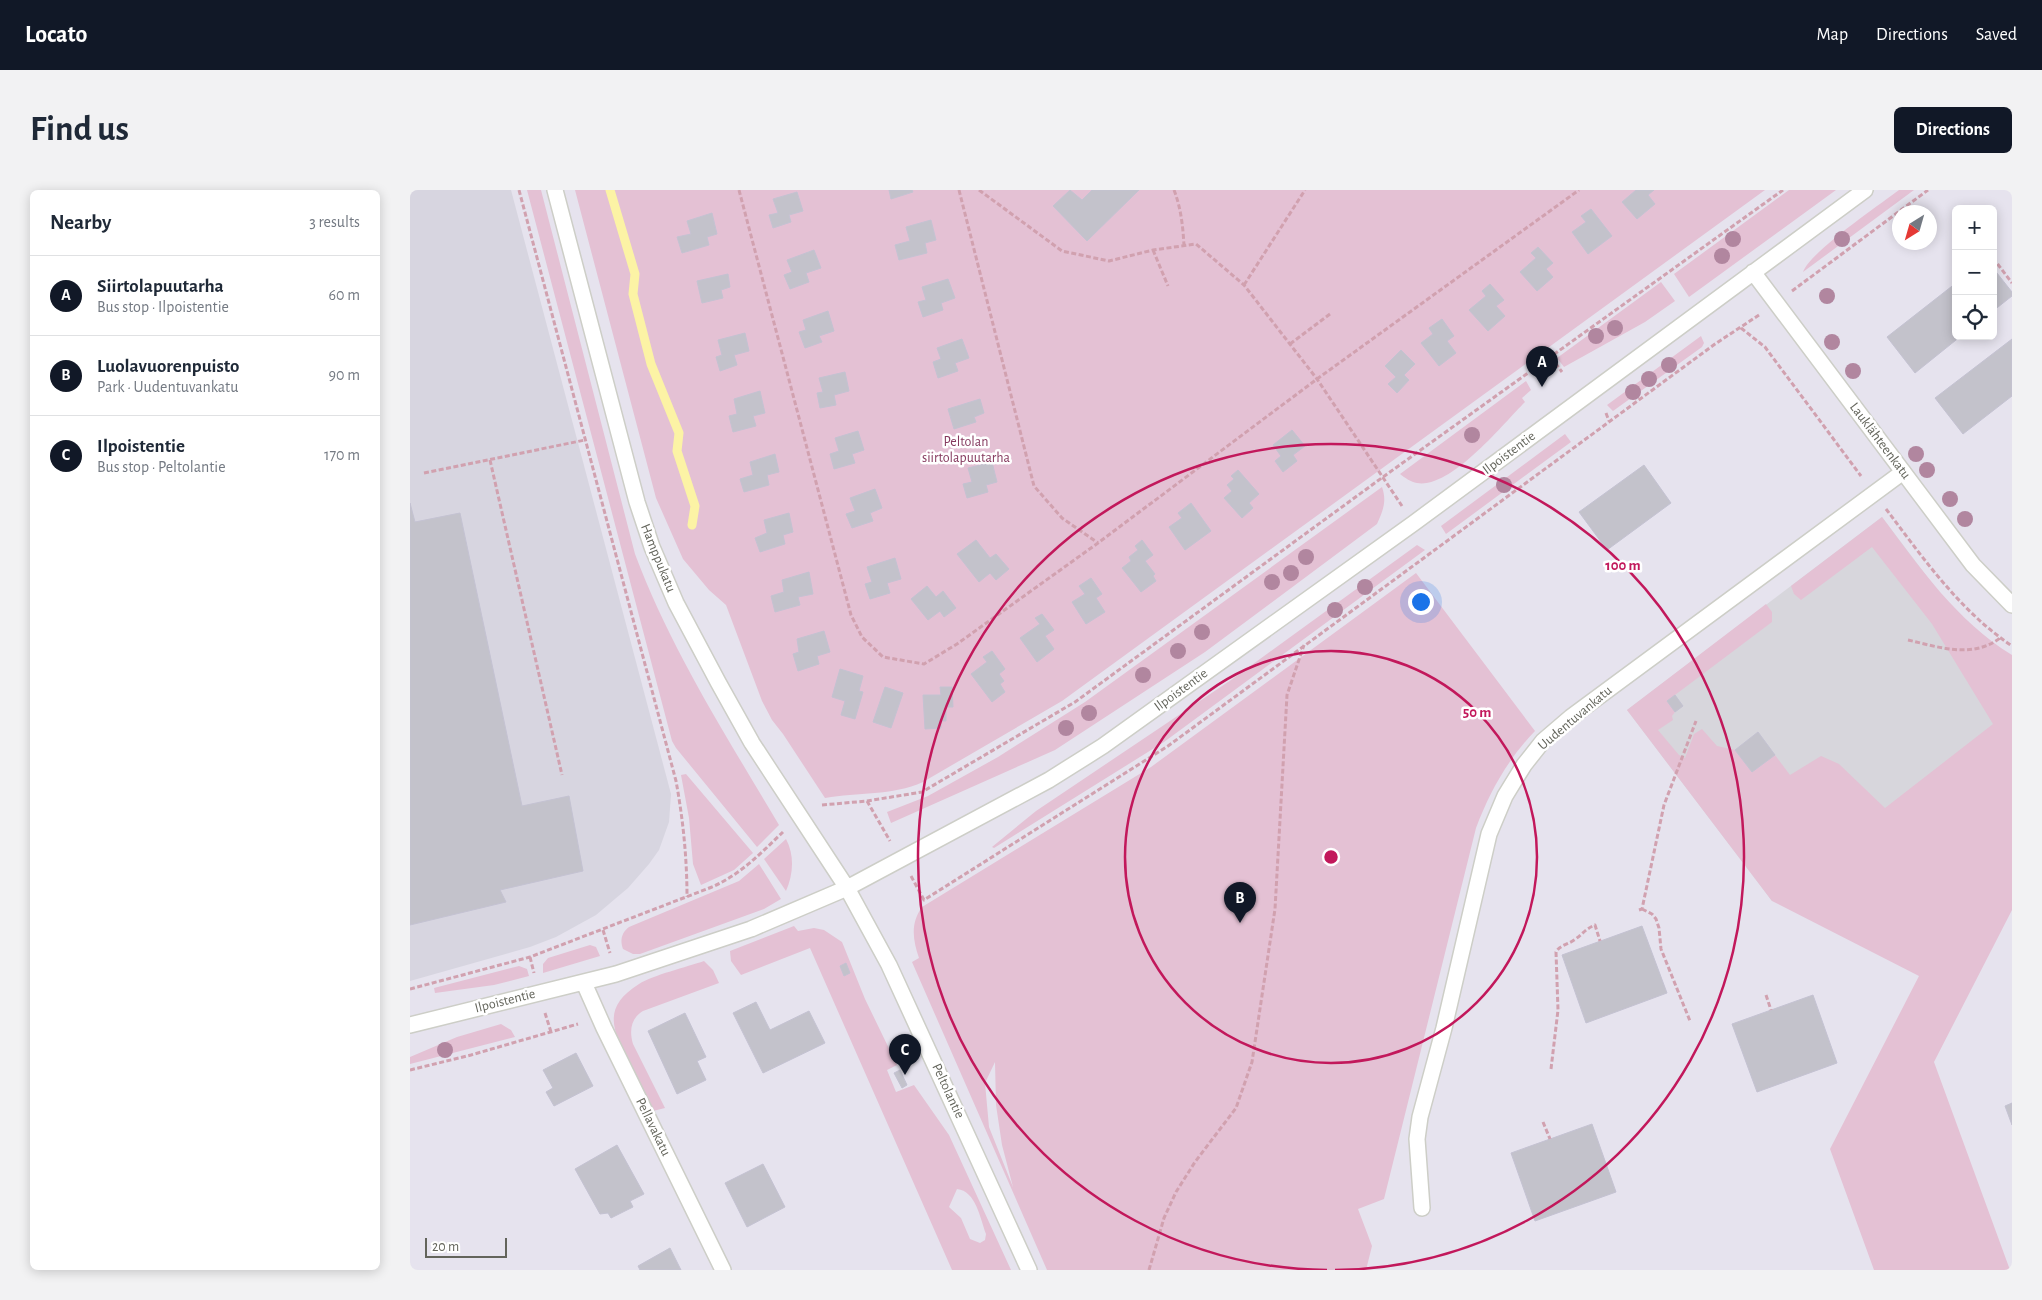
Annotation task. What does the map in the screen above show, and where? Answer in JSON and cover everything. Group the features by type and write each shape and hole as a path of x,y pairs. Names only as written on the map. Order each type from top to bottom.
{"street":[{"name":"Hamppukatu","path":"555,190 637,502 652,547 676,603 752,743 848,888"},
{"name":"Ilpoistentie","path":"410,1025 584,983 751,929 848,888 1049,780 1103,746 1414,523 1865,190"},
{"name":"Lauklähteenkatu","path":"1753,272 1973,566 2012,605"},
{"name":"Uudentuvankatu","path":"1422,1208 1417,1139 1420,1117 1444,1028 1488,834 1504,796 1524,765 1543,741 1571,717 1903,472"},
{"name":"Peltolantie","path":"848,888 889,965 1029,1270"},
{"name":"Pellavakatu","path":"584,983 723,1270"}],"path":[{"path":"519,190 676,781 682,810 687,863 687,897"},
{"path":"739,190 851,615 862,638 883,657 924,664 957,644 1098,543 1316,379 1579,190"},
{"path":"959,190 1034,486 1062,518 1098,543"},
{"path":"979,190 1062,251 1109,261 1153,250 1196,244 1244,285 1316,379 1414,523"},
{"path":"1174,190 1178,199 1183,226 1184,246"},
{"path":"1244,285 1305,190"},
{"path":"822,805 867,801 922,792 1075,702 1383,477 1783,190"},
{"path":"1806,280 1928,190"},
{"path":"1153,250 1168,286"},
{"path":"1997,263 2012,283"},
{"path":"1290,344 1330,314"},
{"path":"924,900 1168,746 1609,421 1715,344 1741,328 1765,347 1862,476"},
{"path":"1551,357 1562,372"},
{"path":"1606,413 1609,421"},
{"path":"424,473 586,440"},
{"path":"490,460 562,775"},
{"path":"1885,508 1942,583 2000,638 2012,646"},
{"path":"1908,640 1962,650 1980,648 1992,644 2000,638"},
{"path":"1149,1270 1164,1218 1176,1192 1195,1162 1236,1108 1252,1062 1275,909 1287,695 1304,644"},
{"path":"1690,1021 1661,949 1656,919 1652,914 1640,910 1664,805 1696,721"},
{"path":"410,989 530,957 687,897 731,878 748,866 783,832"},
{"path":"1551,1069 1558,1010 1556,952 1558,947 1573,940 1586,928 1594,925 1600,941"},
{"path":"1766,995 1771,1010"},
{"path":"410,1070 471,1056 599,1017"},
{"path":"1543,1122 1550,1139"}],"shaded area":[{"path":"410,190 511,190 671,794 669,822 659,850 628,888 596,915 556,937 530,947 410,981"},
{"path":"1882,517 1975,640 2012,795 1772,901 1627,710"}],"green space":[{"path":"527,190 541,190 635,554 649,590 701,692 779,825 757,847 672,741"},
{"name":"Peltolan siirtolapuutarha","path":"575,190 1765,190 1062,701 923,782 887,792 825,798 772,720 762,701 726,605 709,590 683,559 656,498"},
{"path":"1789,190 1836,190 1689,297 1674,274"},
{"path":"1899,190 1914,190 1803,272 1808,263 1818,253"},
{"path":"1661,282 1675,301 1645,322 1564,367 1557,358"},
{"path":"1701,336 1704,343 1702,347 1613,411 1607,405"},
{"path":"1526,381 1531,390 1522,398 1525,402 1476,453 1460,466 1445,476 1430,482 1417,483 1408,480 1400,474"},
{"path":"1565,434 1571,442 1446,534 1441,526"},
{"path":"1382,487 1384,506 1377,524 1205,652 1055,750 891,823 887,812 928,796 998,757 1085,702"},
{"path":"1882,517 1925,574 1957,610 1992,641 2012,655 2012,910 1934,1062 2010,1270 1874,1270 1830,1149 1919,976 1772,901 1627,710 1766,604 1772,612 1772,622 1667,701 1675,712 1672,716 1673,720 1658,730 1679,755 1685,758 1694,734 1702,729 1717,746 1735,750 1752,772 1775,755 1790,775 1821,756 1839,764 1885,808 1993,724 1932,624 1872,547 1801,600 1794,594 1791,586"},
{"path":"1417,545 1425,550 1164,742 994,848 992,847 1036,811 1231,680"},
{"path":"1416,573 1535,731 1508,764 1487,801 1476,828 1384,1199 1358,1209 1372,1246 1366,1270 1047,1270 912,962 919,958 915,945 914,926 922,907 1151,767","holes":["995,1062 996,1105 1002,1145 1013,1187 989,1127 985,1083"]},
{"path":"686,774 753,853 734,870 701,885 693,864 689,818 681,775"},
{"path":"786,839 791,852 792,865 786,891 764,859"},
{"path":"759,864 781,899 764,909 640,954 633,954 623,949 622,937 629,927 739,881"},
{"path":"794,926 798,931 814,928 824,930 842,942 865,999 897,1065 887,1070 896,1092 914,1085 949,1135 1011,1270 952,1270 810,948 741,975 731,961 730,951","holes":["957,1189 963,1191 973,1200 986,1234 985,1240 980,1243 970,1239 961,1218 949,1207"]},
{"path":"590,945 596,947 600,956 543,973 543,964 548,958"},
{"path":"704,961 713,970 719,983 643,1011 636,1017 632,1025 633,1044 665,1108 653,1111 618,1040 615,1030 615,1011 619,1002 627,993 639,984 661,974"},
{"path":"519,966 527,969 529,976 494,985 435,993 434,988"},
{"path":"501,1024 511,1030 515,1037 410,1064 410,1057 457,1037"}],"building":[{"path":"889,190 912,190 913,192 891,199"},
{"path":"1070,190 1082,200 1092,190 1139,190 1087,241 1053,206"},
{"path":"1636,190 1654,190 1648,195 1655,204 1637,219 1622,202"},
{"path":"797,192 803,211 789,215 791,222 773,228 769,215 778,213 773,199"},
{"path":"1591,209 1612,236 1588,254 1572,232 1586,222 1581,216"},
{"path":"712,213 717,234 707,237 709,245 682,253 677,237 691,234 687,221"},
{"path":"931,220 936,240 925,243 927,253 899,260 895,245 910,241 906,227"},
{"path":"1538,247 1553,263 1546,269 1553,277 1537,291 1520,272 1536,258 1531,253"},
{"path":"814,250 821,268 806,273 809,282 790,289 784,275 792,272 787,260"},
{"path":"1997,273 2012,292 2012,296 1997,308"},
{"path":"728,274 730,287 721,290 723,298 702,303 697,281"},
{"path":"948,279 955,298 941,303 943,310 923,317 918,302 926,300 922,287"},
{"path":"1490,284 1504,300 1496,306 1505,316 1488,331 1469,310 1486,296 1482,291"},
{"path":"1952,286 1952,340 1956,340 1915,373 1887,337"},
{"path":"828,311 834,331 819,336 822,342 805,348 799,332 806,330 803,320"},
{"path":"1442,319 1454,336 1447,341 1456,353 1439,366 1421,343 1433,334 1429,328"},
{"path":"745,333 749,351 734,355 737,365 720,371 716,357 722,355 718,340"},
{"path":"962,339 969,358 955,363 958,371 938,378 933,362 941,359 937,348"},
{"path":"2012,339 2012,396 1963,434 1935,398"},
{"path":"1401,350 1415,364 1404,375 1409,380 1397,393 1388,384 1396,377 1385,366"},
{"path":"845,372 849,391 834,395 836,405 820,408 817,393 823,392 819,378"},
{"path":"760,391 765,413 753,416 756,426 733,432 729,416 737,414 734,399"},
{"path":"980,399 984,413 974,417 976,422 954,429 948,409"},
{"path":"1292,430 1305,446 1293,455 1297,461 1283,472 1275,461 1281,456 1273,445"},
{"path":"858,431 864,450 852,454 855,463 834,469 830,454 839,451 835,438"},
{"path":"775,454 779,472 767,475 769,485 744,492 740,479 753,475 750,462"},
{"path":"992,462 997,482 986,485 988,492 967,498 963,484 972,482 968,468"},
{"path":"1644,465 1671,503 1607,550 1579,512"},
{"path":"1238,470 1259,494 1249,503 1253,508 1242,518 1224,498 1232,491 1227,485 1234,479 1231,476"},
{"path":"875,489 882,508 870,513 873,521 852,528 846,514 855,511 850,498"},
{"path":"410,503 415,522 460,513 522,806 569,796 583,871 500,890 506,902 410,925"},
{"path":"1191,503 1211,531 1185,550 1169,527 1182,518 1178,513"},
{"path":"789,513 793,532 783,535 785,544 760,552 755,538 767,533 764,520"},
{"path":"976,540 990,558 996,554 1009,569 996,580 990,573 979,582 957,554"},
{"path":"1142,540 1153,555 1145,561 1155,574 1153,576 1156,581 1141,592 1122,568 1131,561 1129,557 1138,550 1135,546"},
{"path":"895,558 901,579 887,583 890,593 870,599 865,584 872,582 867,567"},
{"path":"809,572 813,594 798,597 800,605 775,612 771,596 784,592 782,580"},
{"path":"1091,578 1102,594 1096,598 1105,612 1086,624 1072,602 1085,594 1079,586"},
{"path":"927,586 936,597 943,591 956,608 944,617 940,611 928,620 911,599"},
{"path":"1042,614 1054,630 1045,636 1054,649 1037,662 1020,638 1040,624 1035,618"},
{"path":"824,631 830,652 817,656 819,664 798,671 793,654 799,652 797,639"},
{"path":"992,651 1005,669 999,674 1004,681 1000,684 1005,692 992,702 971,674 987,662 983,657"},
{"path":"840,669 863,676 859,691 863,692 855,719 841,715 845,701 832,697"},
{"path":"885,687 903,693 891,728 873,722"},
{"path":"940,687 952,687 953,707 946,707 946,721 941,721 941,728 925,729 923,695 941,695"},
{"path":"1675,695 1683,706 1675,712 1667,701"},
{"path":"1758,732 1775,755 1752,772 1735,750"},
{"path":"1642,926 1667,993 1586,1023 1562,955"},
{"path":"846,963 850,973 844,976 840,966"},
{"path":"1813,995 1837,1063 1757,1092 1732,1024"},
{"path":"756,1002 770,1030 809,1011 825,1043 763,1073 733,1013"},
{"path":"685,1013 706,1057 697,1061 706,1080 677,1094 648,1031"},
{"path":"576,1053 593,1086 554,1106 546,1092 553,1088 543,1070"},
{"path":"900,1070 907,1085 902,1088 894,1073"},
{"path":"2012,1103 2012,1125 2005,1106"},
{"path":"1592,1124 1616,1192 1535,1221 1511,1153"},
{"path":"617,1145 644,1194 630,1201 633,1207 611,1218 608,1213 600,1214 575,1169"},
{"path":"763,1164 785,1207 747,1227 725,1183"},
{"path":"670,1248 681,1270 640,1270 638,1266"}],"waterway":[{"path":"610,190 635,274 633,294 651,364 679,433 677,451 695,506 692,525"}],"place":[{"name":"Siirtolapuutarha","path":"1542,387"},
{"name":"Luolavuorenpuisto","path":"1240,923"},
{"name":"Ilpoistentie","path":"905,1075"}]}
